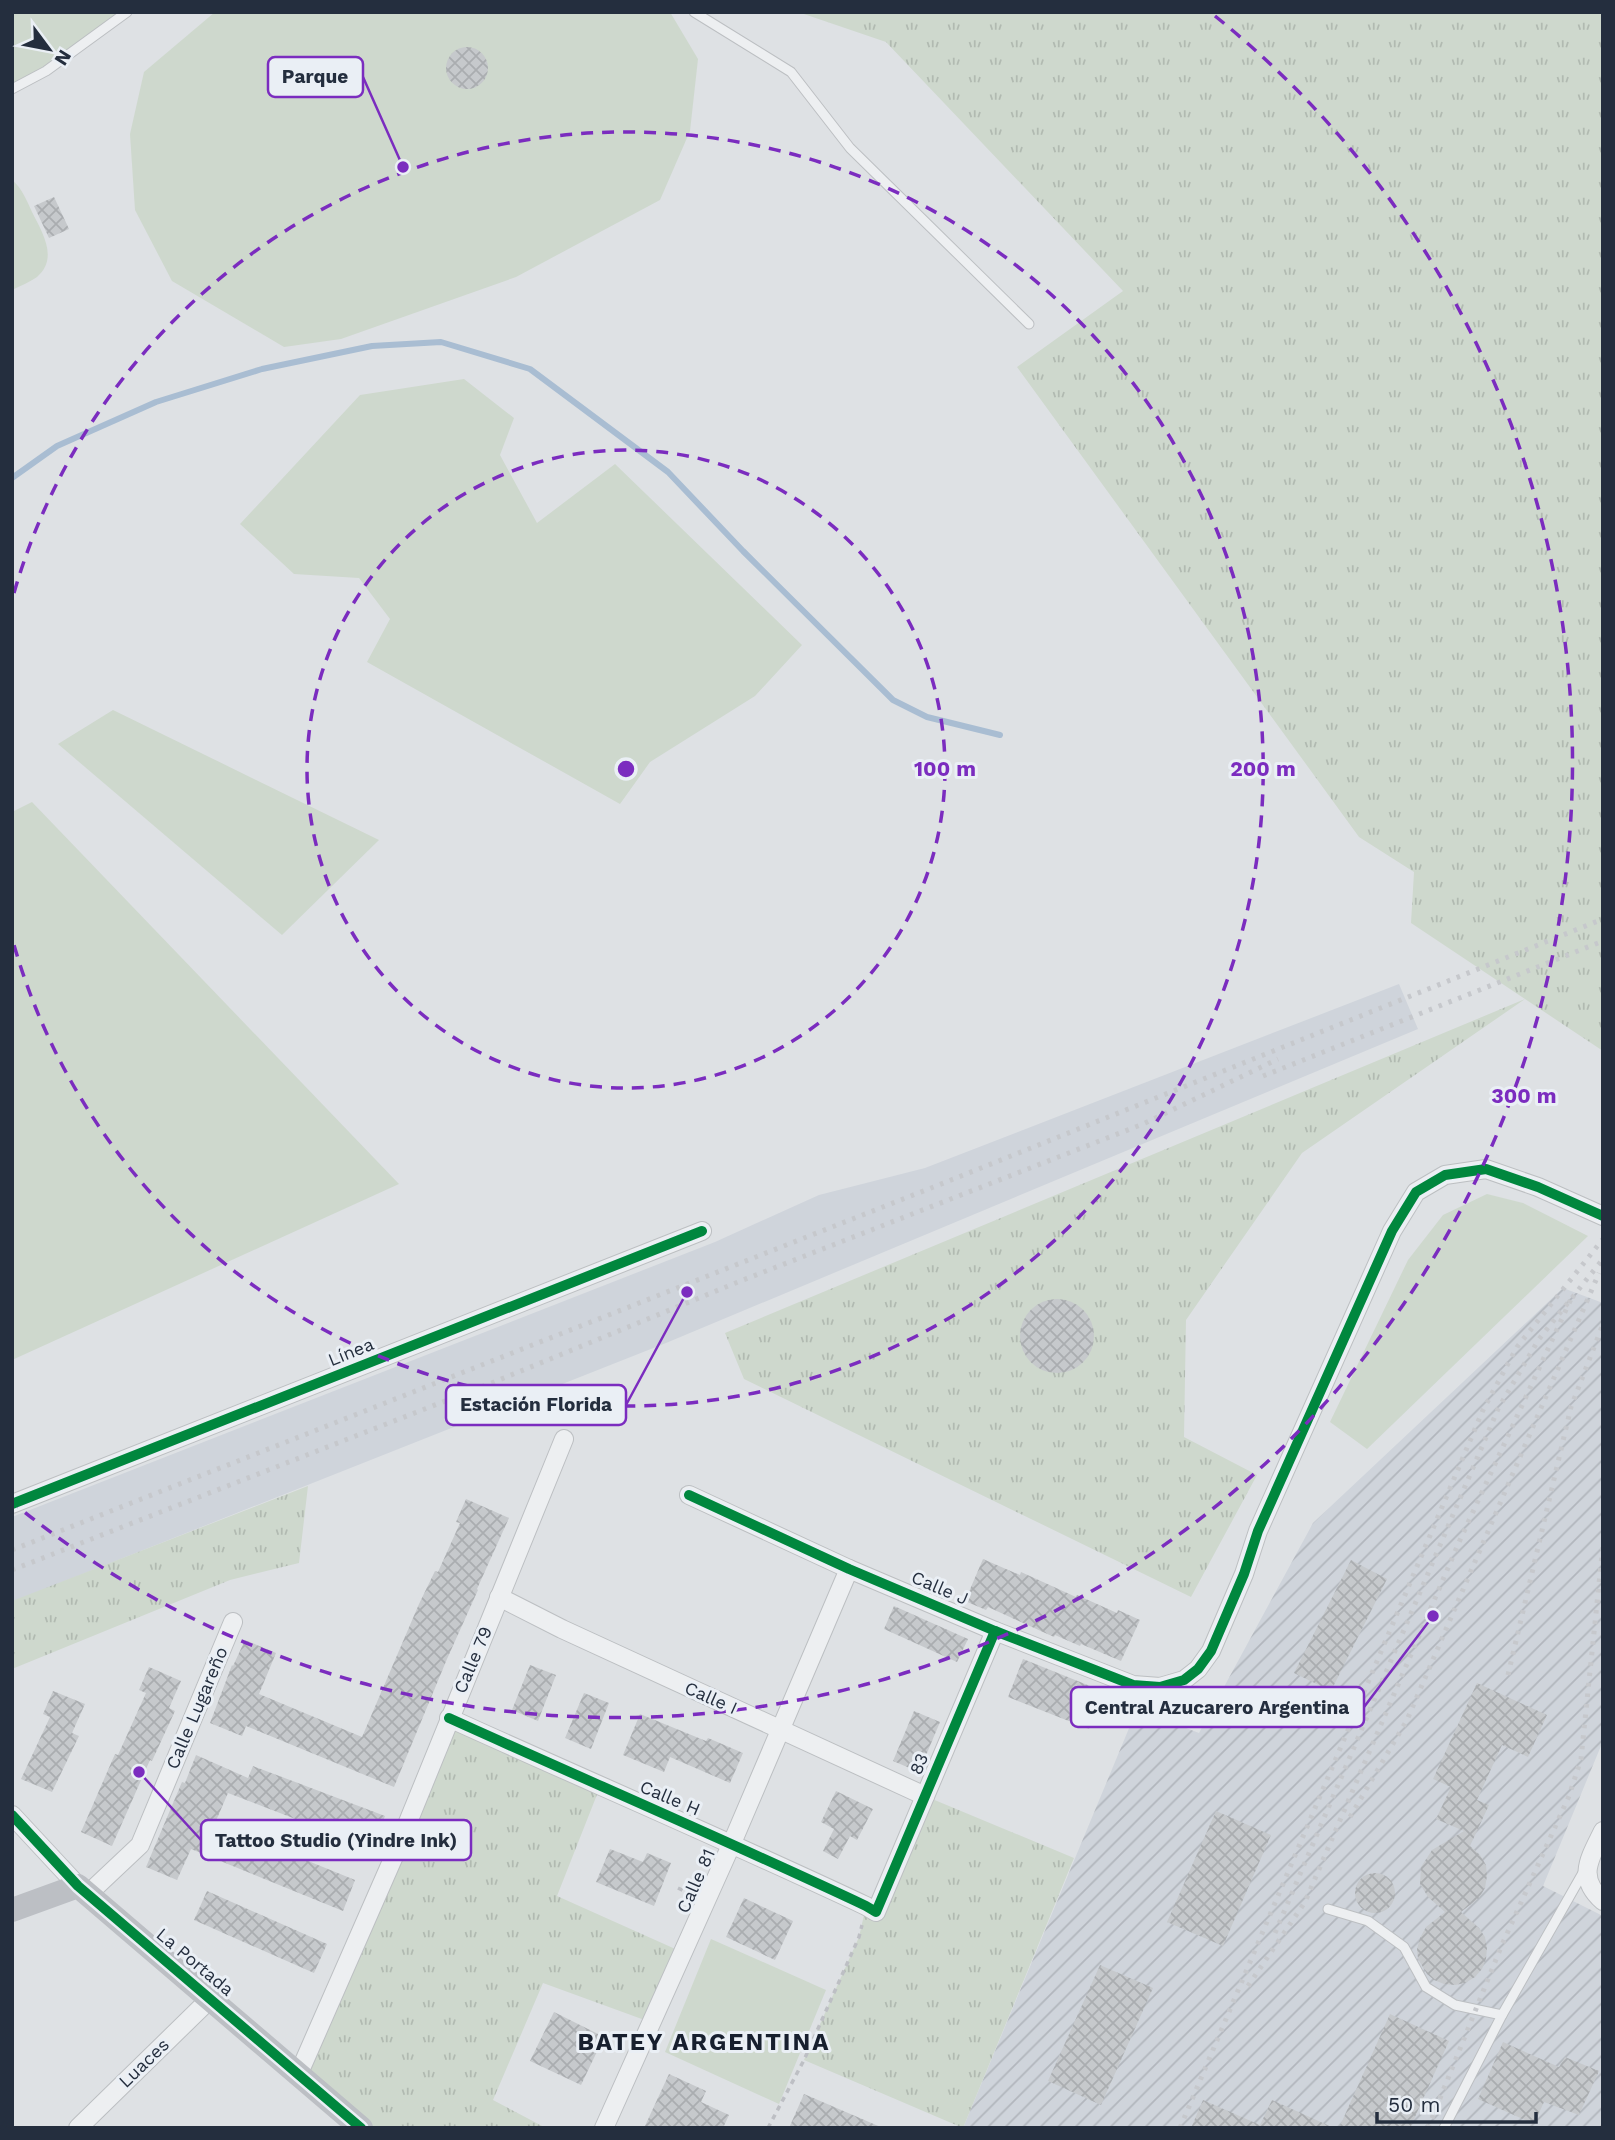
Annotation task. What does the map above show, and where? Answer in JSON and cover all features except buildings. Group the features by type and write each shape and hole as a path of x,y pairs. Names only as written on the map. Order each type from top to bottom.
{"street":[{"name":"Calle J","path":"689,1495 849,1569 995,1631 1133,1685 1160,1687 1184,1680 1198,1670 1211,1651 1244,1574 1258,1531 1392,1231 1416,1192 1446,1175 1486,1169 1538,1187 1603,1216"},
{"name":"Línea","path":"12,1504 702,1231"},
{"name":"Calle 79","path":"299,2073 395,1854 564,1439"},
{"name":"Calle 81","path":"604,2128 732,1843 849,1569"},
{"name":"Calle I","path":"499,1597 562,1629 925,1796"},
{"name":"Calle Lugareño","path":"83,1890 140,1845 233,1622"},
{"name":"83","path":"871,1909 925,1796 995,1631"},
{"name":"Calle H","path":"449,1718 600,1787 732,1843 871,1909"},
{"name":"La Portada","path":"12,1815 83,1890 361,2128"},
{"path":"1602,1900 1590,1888 1587,1867 1603,1831"},
{"path":"12,1910 83,1890"},
{"name":"Luaces","path":"78,2128 211,1998"}],"lane":[{"path":"12,89 47,71 127,12"},
{"path":"694,12 791,72 850,148 1029,324"},
{"path":"1444,2128 1502,2015 1587,1867"},
{"path":"1328,1909 1368,1921 1404,1947 1426,1987 1455,2005 1502,2015"}],"path":[{"path":"768,2128 804,2060 871,1909"}],"shaded area":[{"path":"1399,984 1418,1029 666,1343 12,1602 12,1517 715,1242 819,1195 925,1168"},
{"path":"1563,1288 1603,1303 1603,1741 1543,1886 1603,1916 1603,2128 963,2128 1137,1709 1199,1733 1313,1523"}],"green space":[{"path":"12,12 126,12 12,89"},
{"path":"215,12 670,12 698,59 690,131 660,200 516,277 341,339 284,347 172,281 135,210 130,134 144,72"},
{"path":"798,12 1603,12 1603,1051 1411,923 1414,872 1359,837 1017,367 1123,291 886,42"},
{"path":"12,180 26,199 44,236 48,253 44,270 37,277 12,290"},
{"path":"464,379 514,418 500,455 537,523 615,464 802,645 755,696 650,762 620,804 367,662 390,619 359,578 294,574 240,524 360,395"},
{"path":"113,710 379,840 282,935 58,744"},
{"path":"32,802 399,1184 12,1360 12,812"},
{"path":"1525,999 1302,1153 1186,1320 1184,1437 1257,1475 1191,1597 744,1379 725,1333"},
{"path":"1487,1194 1523,1203 1588,1236 1367,1449 1330,1422 1408,1260 1443,1215"},
{"path":"308,1486 299,1563 230,1580 12,1669 12,1601"},
{"path":"449,1718 600,1787 557,1896 682,1952 650,2022 543,1983 493,2100 546,2128 361,2128 299,2073"},
{"path":"925,1796 1074,1858 963,2128 804,2060 859,1937 866,1906 876,1912"},
{"path":"711,1939 826,1990 779,2104 665,2052"}],"waterway":[{"path":"12,478 57,446 156,402 262,369 372,346 441,342 530,369 668,472 743,551 893,700 927,717 1000,735"}],"railway":[{"path":"12,1550 931,1188 1603,919"},
{"path":"1263,1076 1603,941"},
{"path":"12,1570 1143,1124 1278,1059"},
{"path":"1180,2128 1483,1410 1517,1347 1603,1239"},
{"path":"1275,1933 1498,1409 1539,1339 1603,1259"},
{"path":"1350,1817 1407,1720 1599,1273"},
{"path":"1248,1986 1305,1902 1460,1540 1571,1299"},
{"path":"1508,1675 1571,1407 1603,1324"},
{"path":"1428,2128 1501,1947 1569,1796 1581,1759 1603,1545"}],"cycle path":[{"path":"689,1495 849,1569 995,1631 1133,1685 1160,1687 1184,1680 1198,1669 1211,1651 1244,1574 1258,1531 1392,1231 1416,1192 1445,1175 1486,1169 1538,1187 1603,1216"},
{"path":"12,1504 702,1231"},
{"path":"449,1718 876,1912 995,1631"},
{"path":"12,1815 78,1886 361,2128"}],"place":[{"name":"Parque","path":"403,167"},
{"name":"Estación Florida","path":"687,1292"},
{"name":"Central Azucarero Argentina","path":"1433,1616"},
{"name":"Tattoo Studio (Yindre Ink)","path":"139,1772"}],"district":[{"name":"BATEY ARGENTINA","path":"704,2042"}]}
